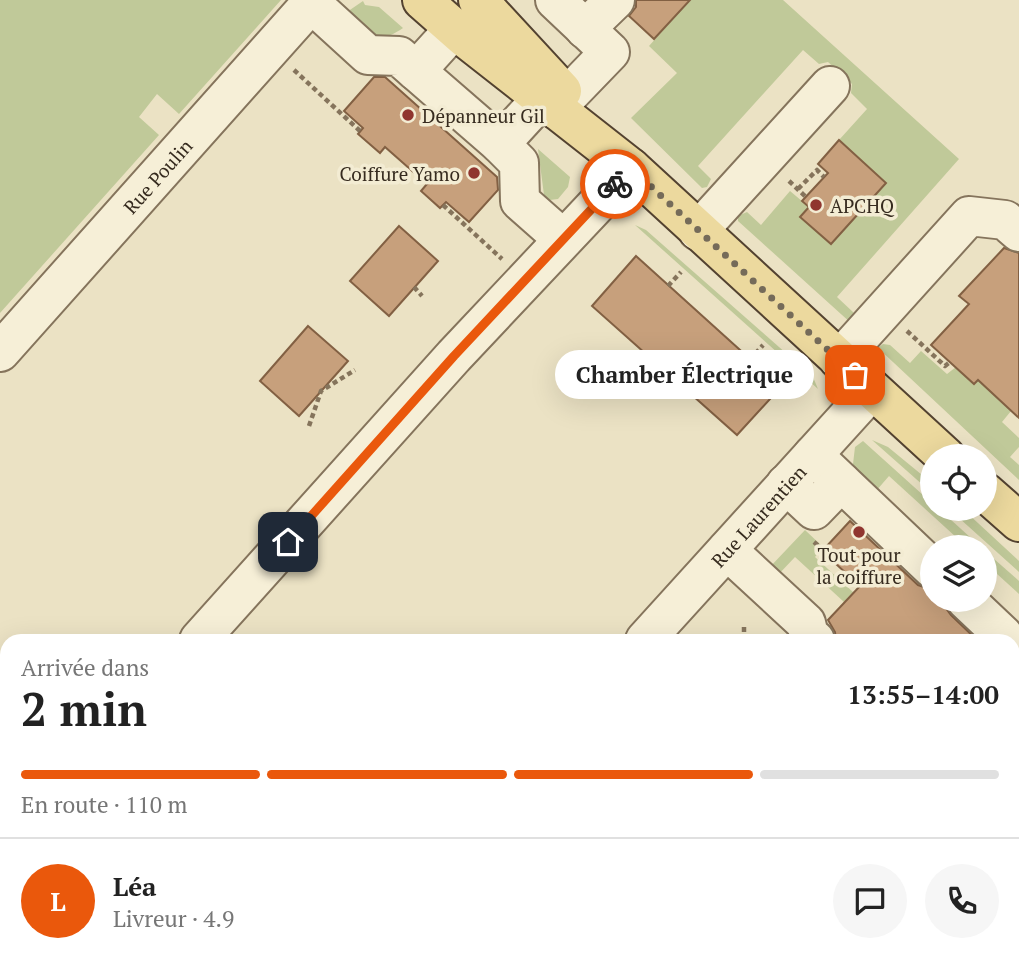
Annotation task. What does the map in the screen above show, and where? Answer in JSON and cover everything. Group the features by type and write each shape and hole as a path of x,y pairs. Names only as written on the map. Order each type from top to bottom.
{"main road":[{"path":"422,0 466,14 932,444"},
{"path":"997,503 1019,522"}],"street":[{"path":"568,9 615,0"},
{"path":"313,2 368,55 399,56 500,144 519,163 520,201 564,239"},
{"name":"Rue Poulin","path":"0,352 313,2"},
{"path":"500,144 610,52 568,9"},
{"path":"416,71 466,14"},
{"path":"698,231 830,86"},
{"path":"204,634 454,356 631,168"},
{"path":"839,360 969,216 1005,220 1019,232"},
{"name":"Rue Laurentien","path":"650,634 872,390"},
{"path":"813,455 920,557"},
{"path":"786,484 814,510 841,482"},
{"path":"727,550 806,623 809,634"},
{"path":"979,612 1002,634"}],"path":[{"path":"271,49 360,131"},
{"path":"798,189 817,170 824,177"},
{"path":"443,205 524,280"},
{"path":"668,286 681,272"},
{"path":"414,288 422,296"},
{"path":"750,360 763,345"},
{"path":"925,348 945,366 950,362"},
{"path":"309,426 321,391 355,370"},
{"path":"744,627 744,634"}],"green space":[{"path":"0,0 281,0 179,114 157,94 139,117 159,135 0,313"},
{"path":"690,0 783,0 959,159 837,297 854,313 852,324 738,221 738,216 747,212 761,225 790,191 809,207 801,217 886,183 839,140 867,109 851,93 852,84 828,62 819,64 803,50 698,166 711,179 707,187 702,188 631,118 677,73 649,46"},
{"path":"363,1 365,5 379,7 403,28 394,34 378,37 364,32 344,14"},
{"path":"538,149 570,177 568,187 558,199 550,200 544,195"},
{"path":"635,225 646,230 813,377 818,389"},
{"path":"1011,343 1019,368 994,395 1011,411 1002,422 1019,438 1019,447 1010,457 1019,465 1019,480 997,459 997,444 981,444 878,348 883,344 890,345 910,363 921,351 947,374 956,367 974,384"},
{"path":"872,440 888,447 920,473 920,482"},
{"path":"863,441 920,492 920,504 889,476 876,491 855,475 855,447"},
{"path":"938,521 952,521 968,535 954,535"},
{"path":"962,521 976,521 991,535 978,535"},
{"path":"805,530 823,547 815,557 854,593 844,602 795,557 777,576 769,568"},
{"path":"997,541 1019,561 1019,572 997,552"},
{"path":"997,562 1019,581 1019,594 997,574"}],"building":[{"path":"636,0 690,0 654,39 629,16 636,7"},
{"path":"374,77 385,77 497,177 498,190 469,222 446,202 440,208 421,191 427,184 385,147 380,153 358,134 363,128 344,111"},
{"path":"839,140 886,183 831,244 800,217 809,207 802,201 828,173 818,164"},
{"path":"399,226 438,261 389,316 350,281"},
{"path":"1004,248 1019,253 1019,418 978,380 974,384 931,345 969,304 959,296"},
{"path":"636,256 781,387 737,435 592,306"},
{"path":"308,326 348,361 299,416 260,381"},
{"path":"850,521 920,586 920,612 949,612 971,634 835,634 828,620 860,586 836,564 839,561 825,548"}],"way so far":[{"path":"615,184 631,168 855,375"}],"place":[{"name":"Dépanneur Gil","path":"408,115"},
{"name":"Coiffure Yamo","path":"474,173"},
{"name":"APCHQ","path":"816,205"},
{"name":"Chamber Électrique","path":"855,375"},
{"name":"Tout pour la coiffure","path":"859,532"}],"route":[{"path":"288,542 454,356 615,184"}]}
